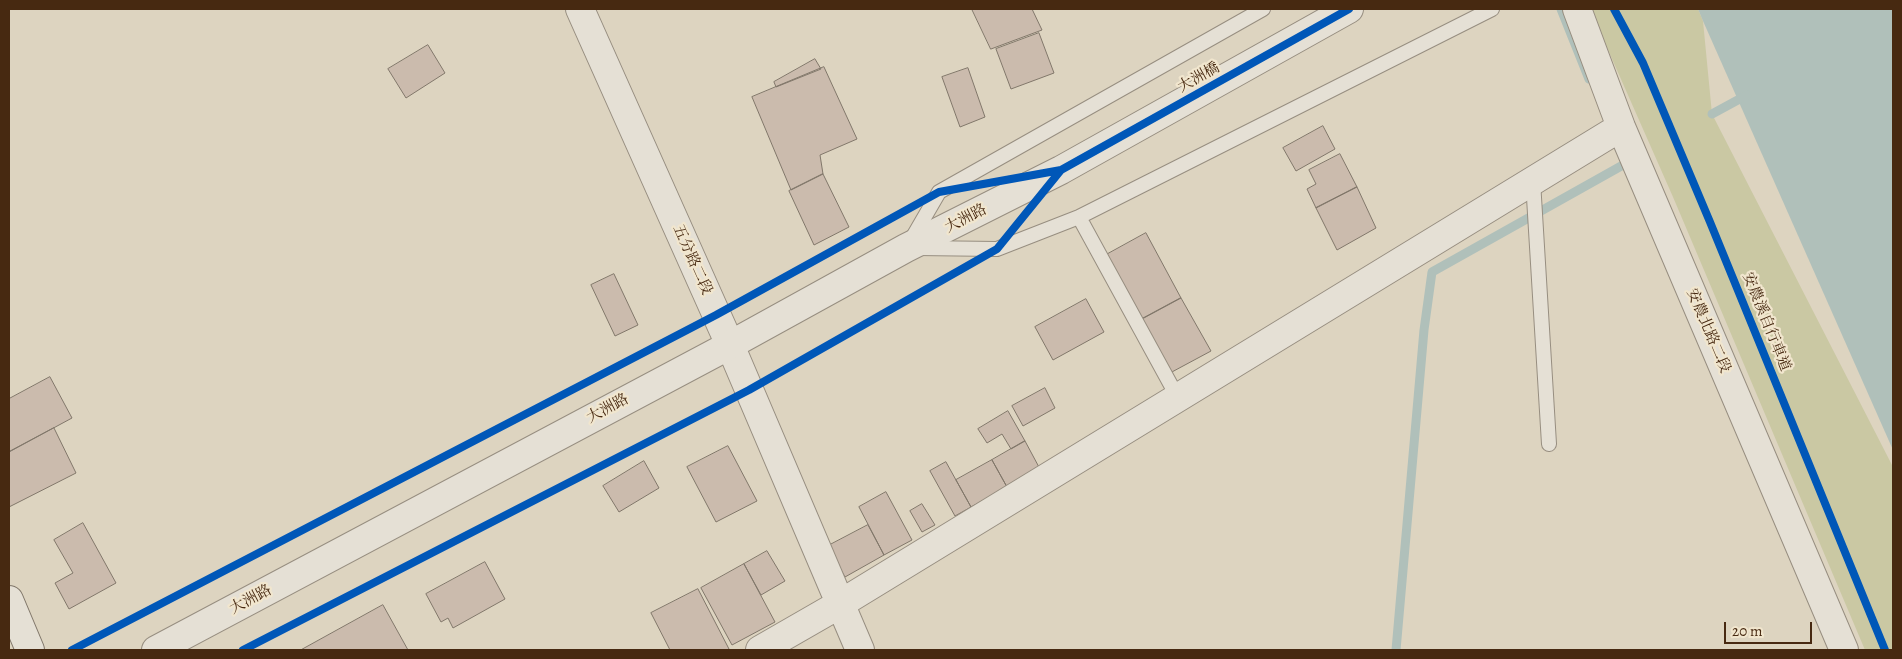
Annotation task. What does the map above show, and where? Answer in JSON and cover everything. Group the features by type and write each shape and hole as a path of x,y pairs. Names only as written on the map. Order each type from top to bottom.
{"street":[{"name":"五分路二段","path":"580,9 730,345 860,650"},
{"name":"大洲橋","path":"1061,170 1350,9"},
{"name":"安農北路二段","path":"1577,9 1621,127 1844,650"},
{"path":"760,650 840,604 1621,127"},
{"name":"大洲路","path":"156,650 730,345 906,248 1061,170"},
{"path":"9,600 30,650"}],"lane":[{"path":"1263,9 939,192 906,248 997,249 1079,216 1492,9"},
{"path":"1533,181 1549,444"},
{"path":"1079,216 1178,398"}],"shaded area":[{"path":"1590,9 1698,9 1703,21 1712,114 1893,467 1893,650 1865,650 1673,197"},
{"path":"1698,9 1893,9 1893,450 1703,21"}],"building":[{"path":"972,9 1032,9 1042,30 991,49"},
{"path":"1039,33 1054,73 1011,89 996,49"},
{"path":"428,45 445,73 406,98 388,69"},
{"path":"815,59 821,69 776,87 774,82"},
{"path":"824,67 857,139 820,155 823,174 791,190 752,97"},
{"path":"968,68 985,117 960,127 942,77"},
{"path":"1323,126 1335,149 1296,171 1283,148"},
{"path":"1340,154 1357,187 1316,208 1307,189 1316,184 1309,170"},
{"path":"823,174 849,227 814,245 789,191"},
{"path":"1357,187 1376,228 1337,250 1316,208"},
{"path":"1146,233 1181,298 1142,319 1106,255"},
{"path":"614,274 638,325 615,336 591,285"},
{"path":"1181,298 1211,351 1170,373 1142,319"},
{"path":"1086,299 1104,332 1053,360 1035,327"},
{"path":"50,377 72,418 9,452 9,399"},
{"path":"1045,388 1055,408 1023,426 1012,406"},
{"path":"1008,411 1025,441 1011,449 1002,434 987,443 978,429"},
{"path":"54,428 76,473 9,507 9,452"},
{"path":"1025,441 1040,469 1007,487 992,460"},
{"path":"728,446 757,501 716,522 687,467"},
{"path":"992,460 1007,487 971,507 956,480"},
{"path":"644,461 659,488 619,512 603,486"},
{"path":"946,462 971,507 955,516 930,471"},
{"path":"886,492 912,540 884,555 859,507"},
{"path":"922,504 935,525 922,532 910,511"},
{"path":"83,523 116,583 69,609 55,583 73,573 54,540"},
{"path":"868,525 884,555 845,577 828,546"},
{"path":"767,551 785,581 761,595 744,564"},
{"path":"485,562 505,599 453,628 448,618 441,622 426,594"},
{"path":"744,564 775,622 732,645 701,588"},
{"path":"698,589 729,649 670,650 651,613"},
{"path":"383,605 408,650 301,650"}],"waterway":[{"path":"1561,9 1589,79"},
{"path":"1712,114 1747,95"},
{"path":"1396,650 1424,330 1432,272 1623,165"}],"cycle path":[{"path":"72,650 716,315 939,192 1061,170 1349,9"},
{"name":"安農溪自行車道","path":"1614,9 1643,63 1885,650"},
{"path":"243,650 749,390 997,249 1061,170"}]}
